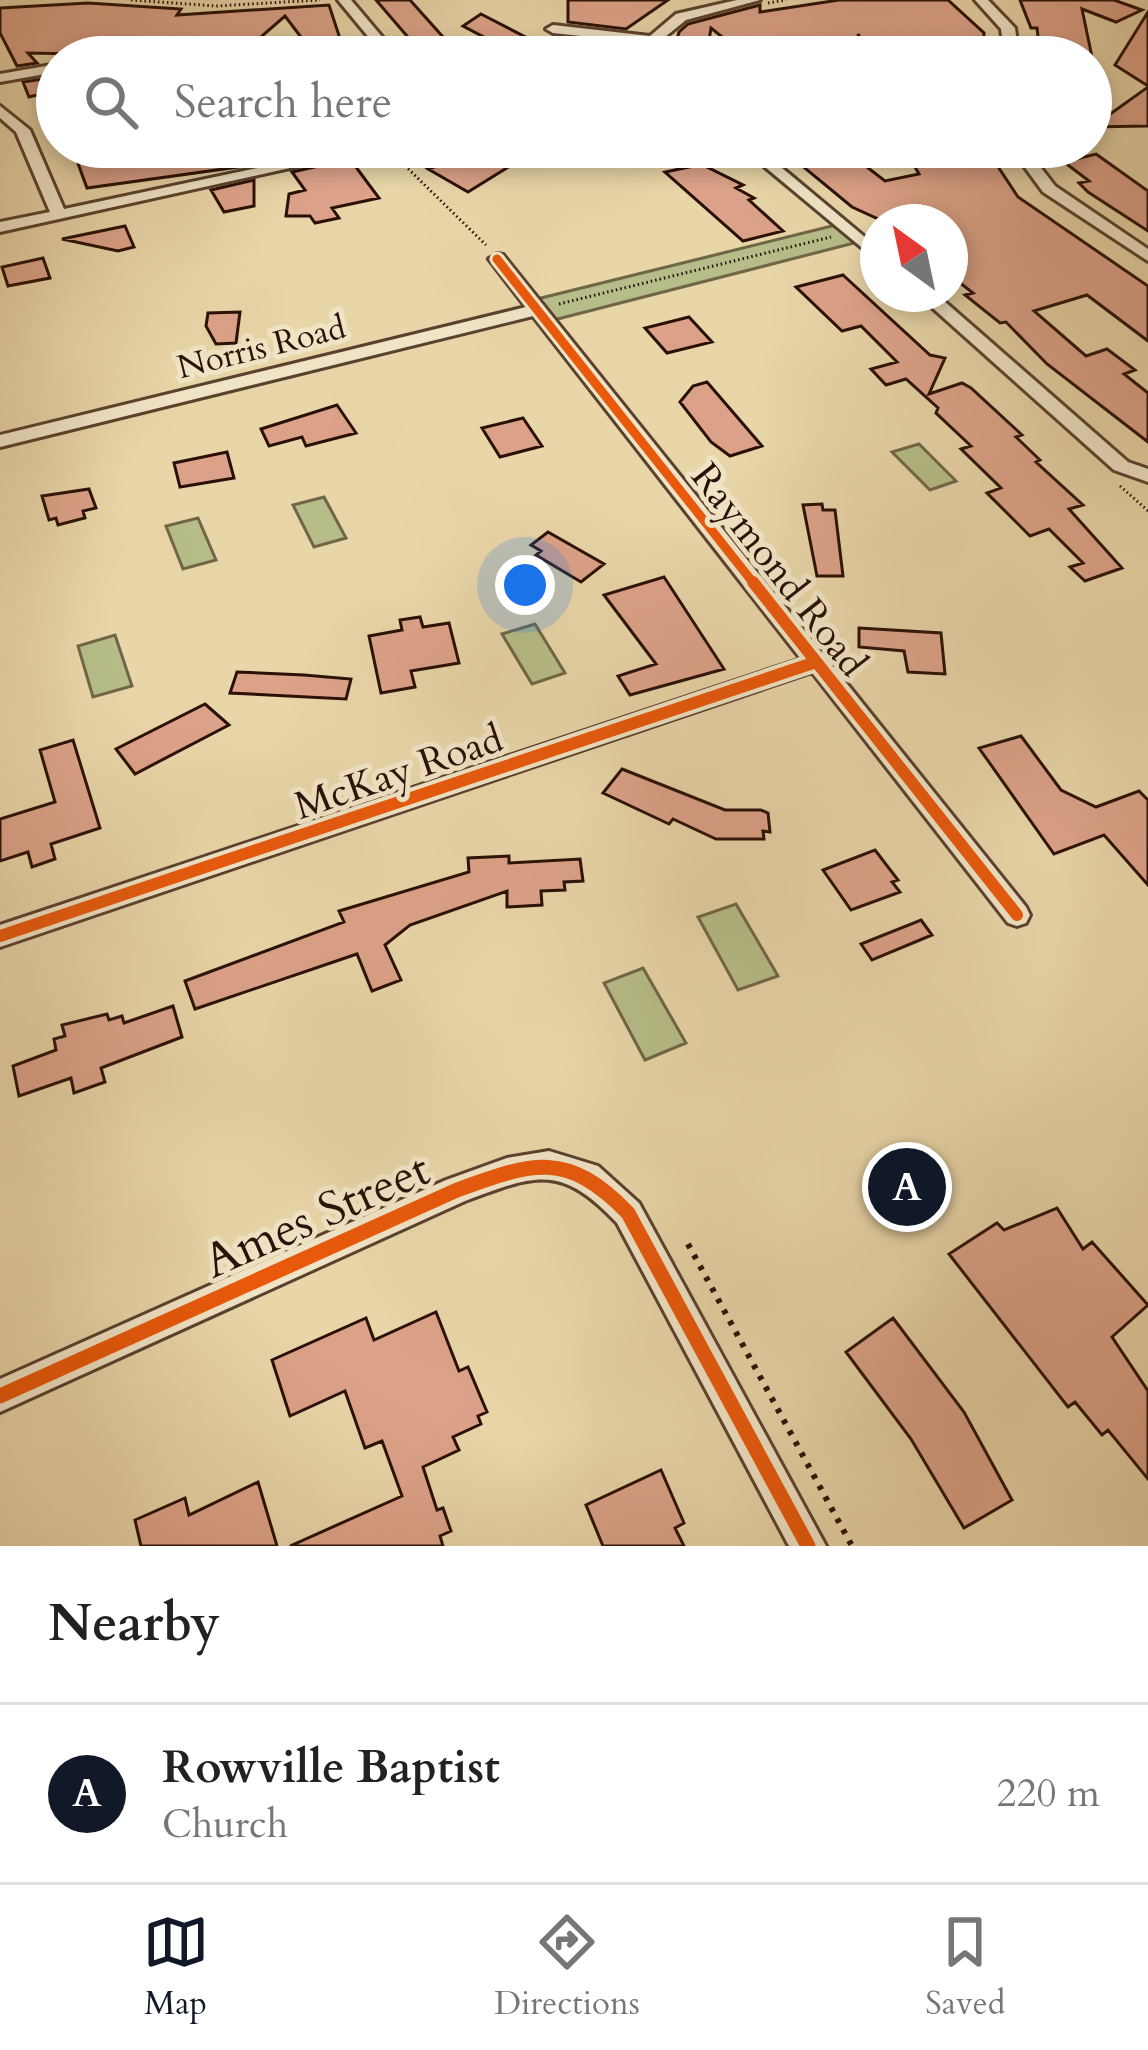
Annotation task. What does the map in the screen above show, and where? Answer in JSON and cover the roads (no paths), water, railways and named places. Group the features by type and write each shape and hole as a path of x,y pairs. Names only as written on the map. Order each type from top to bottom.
{"street":[{"path":"344,0 374,36"},
{"path":"658,36 687,15 754,0"},
{"path":"981,0 1008,28 1009,36"},
{"path":"553,28 620,36"},
{"path":"0,79 36,72"},
{"path":"0,110 23,130 36,161"},
{"path":"39,168 59,215"},
{"path":"0,227 290,168"},
{"path":"773,168 860,241"},
{"path":"1033,168 1049,189 1148,256"},
{"name":"Raymond Road","path":"497,259 1017,915"},
{"name":"Norris Road","path":"0,441 536,310"},
{"path":"946,312 1121,466 1147,481"},
{"name":"McKay Road","path":"0,936 816,662"},
{"name":"Ames Street","path":"0,1396 457,1190 519,1167 545,1163 588,1173 628,1213 808,1546"}],"place":[{"name":"Rowville Baptist","path":"907,1187"}]}
